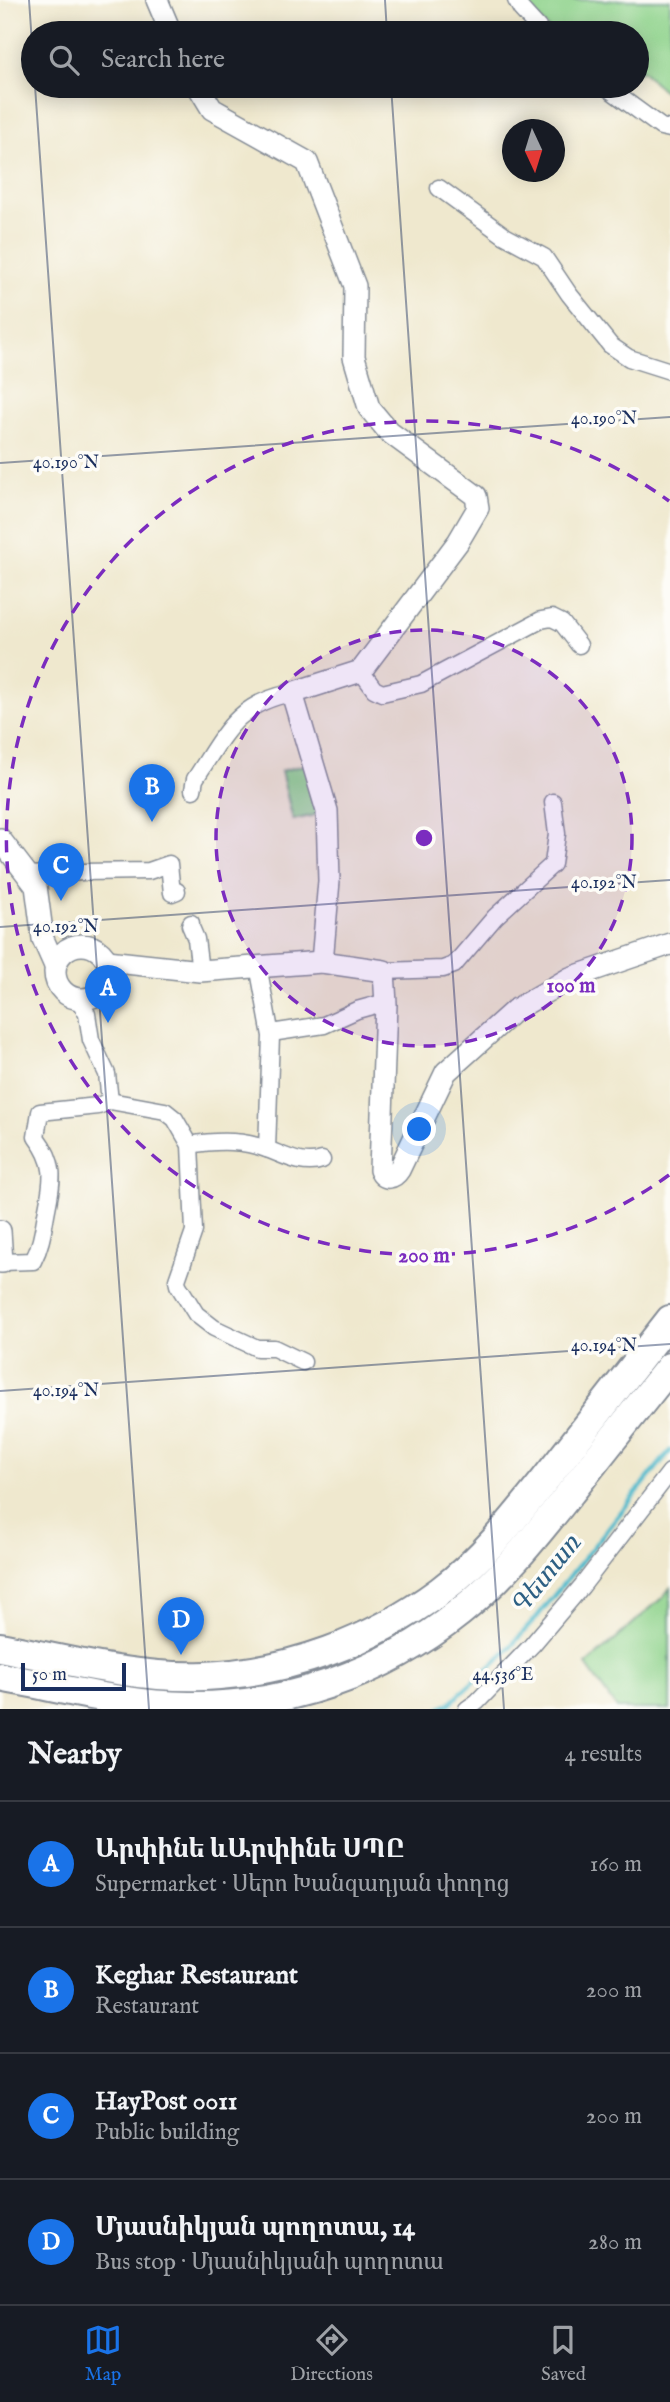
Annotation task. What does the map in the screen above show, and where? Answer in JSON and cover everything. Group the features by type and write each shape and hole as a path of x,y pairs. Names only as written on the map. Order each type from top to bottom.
{"highway":[{"path":"0,1647 139,1672 203,1676 280,1667 324,1654 357,1640 441,1590 468,1567 518,1513 670,1320"},
{"path":"0,1677 129,1700 187,1706 257,1702 334,1684 379,1663 433,1632 499,1577 670,1367"}],"street":[{"path":"157,0 166,21"},
{"path":"516,0 532,21"},
{"path":"193,790 195,779 232,723 248,709 271,697 361,671 458,542 478,508 477,496 389,432 369,408 354,356 355,286 307,162 212,109 205,98"},
{"path":"622,98 662,127 670,129"},
{"path":"439,188 505,236 544,257 569,294 610,345 629,358 670,371"},
{"path":"361,671 374,689 382,693 421,684 541,620 552,618 562,623 579,645"},
{"path":"292,693 327,811 330,881 322,962"},
{"path":"107,961 200,971 322,962 384,971 443,969 454,965 476,936 553,864 557,834 553,802"},
{"path":"0,839 36,886 43,939 56,956 55,974 62,990 86,1003"},
{"path":"30,876 149,871 169,864 172,893 177,891"},
{"path":"191,923 200,971"},
{"path":"384,971 386,1002 380,1171 389,1178 400,1170 446,1072 515,1010 570,978 670,944"},
{"path":"56,956 81,945 98,950 107,961 107,979 104,986 86,1003"},
{"path":"258,965 271,1033 267,1149"},
{"path":"271,1033 324,1025 357,1010 386,1002"},
{"path":"86,1003 92,1040 107,1074 110,1101"},
{"path":"0,1231 1,1262 33,1261 41,1246 52,1189 51,1166 45,1148 36,1137 40,1112 98,1106 110,1101 164,1111 175,1119 190,1145 194,1231 177,1280 178,1285 196,1314 214,1328 257,1348 274,1348 303,1362"},
{"path":"190,1145 211,1141 236,1142 267,1149 301,1162 313,1163 322,1160"},
{"path":"467,1709 532,1645 582,1586 670,1472"}],"green space":[{"path":"536,0 670,0 670,96 649,77 649,21 541,21 527,5"},
{"path":"308,764 320,814 293,820 281,771"},
{"path":"670,1588 670,1709 617,1709 586,1665"}],"waterway":[{"name":"Գետառ","path":"439,1709 449,1704 504,1654 670,1451"}],"place":[{"name":"Keghar Restaurant","path":"152,822"},
{"name":"HayPost 0011","path":"61,901"},
{"name":"Արփինե ևԱրփինե ՍՊԸ","path":"108,1023"},
{"name":"Մյասնիկյան պողոտա, 14","path":"181,1655"}]}
